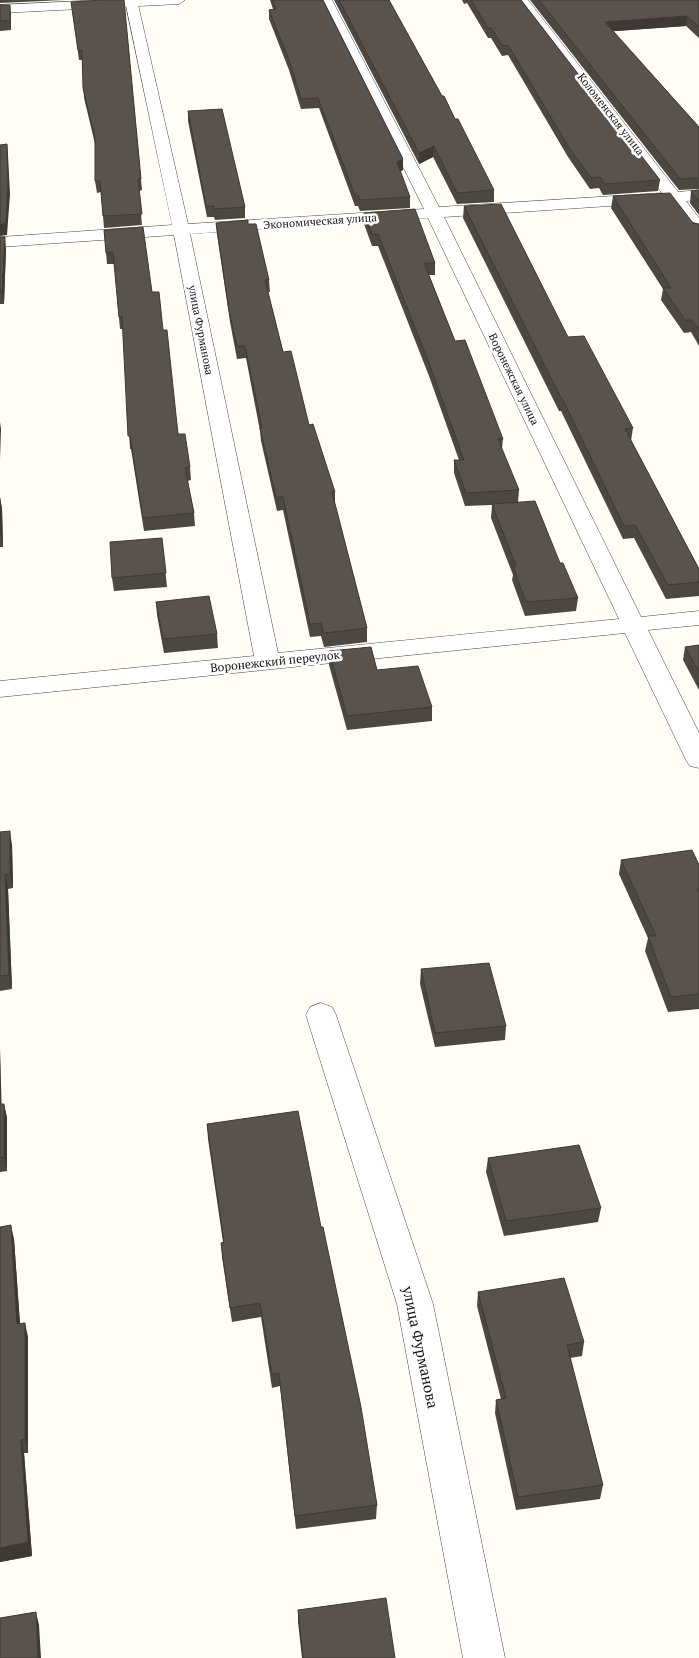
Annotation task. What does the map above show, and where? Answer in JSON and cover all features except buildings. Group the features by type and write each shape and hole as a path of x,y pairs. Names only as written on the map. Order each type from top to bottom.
{"street":[{"path":"0,9 179,0"},
{"name":"Воронежская улица","path":"326,0 434,213 699,760"},
{"name":"Коломенская улица","path":"521,0 699,229"},
{"name":"улица Фурманова","path":"132,1 181,230 266,661"},
{"name":"Экономическая улица","path":"0,242 699,195"},
{"name":"Воронежский переулок","path":"0,689 699,618"},
{"name":"улица Фурманова","path":"321,1015 415,1304 484,1658"}]}
